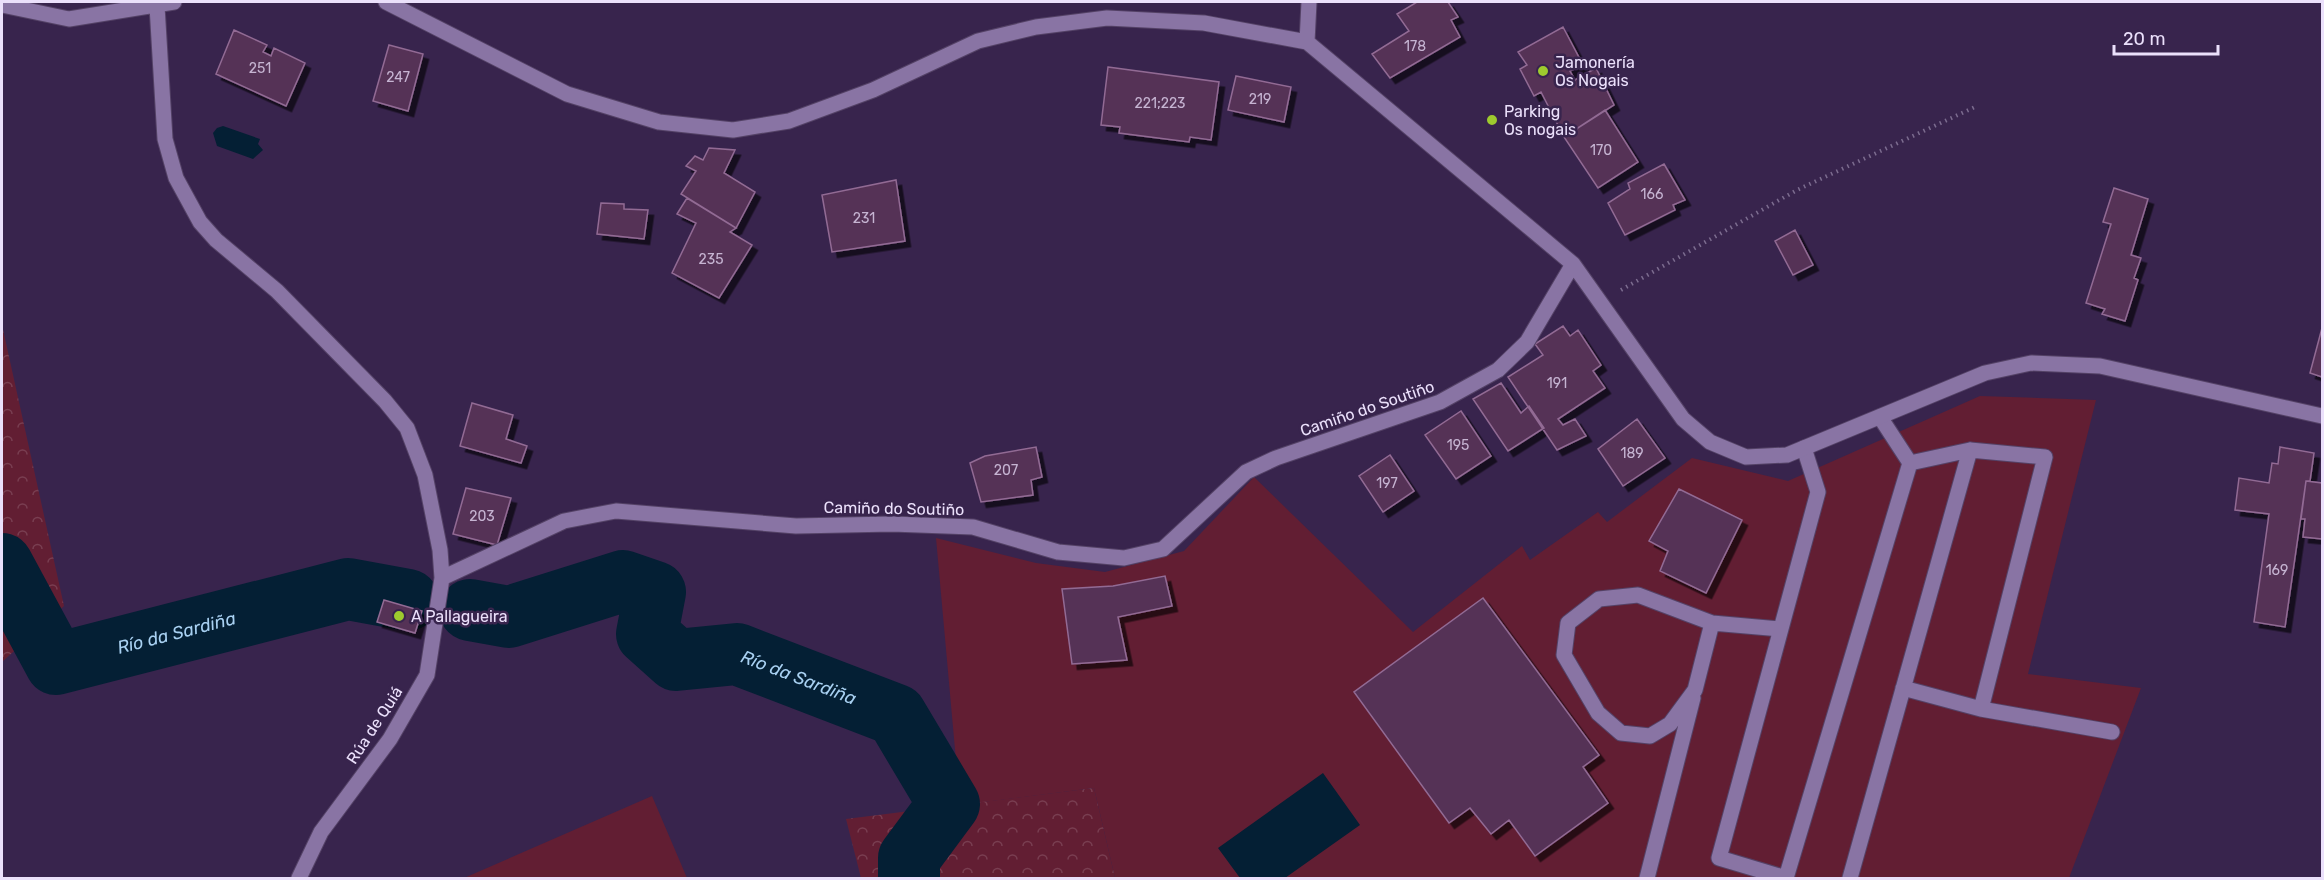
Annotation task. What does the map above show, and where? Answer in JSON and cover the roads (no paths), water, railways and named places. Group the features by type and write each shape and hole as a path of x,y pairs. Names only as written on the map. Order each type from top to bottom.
{"street":[{"path":"2,5 69,19 174,2"},
{"path":"386,2 567,94 658,122 733,130 789,121 873,90 978,41 1036,27 1107,18 1204,23 1307,42 1573,264 1683,419 1710,442 1746,457 1787,455 1985,373 2031,363 2100,366 2322,416"},
{"path":"1307,42 1309,2"},
{"name":"Rúa de Quiá","path":"157,6 165,139 176,178 200,222 216,240 277,291 385,401 407,428 425,475 440,550 442,578 427,675 390,739 321,832 299,879"},
{"name":"Camiño do Soutiño","path":"442,578 564,521 616,511 796,526 892,524 973,527 1058,552 1124,558 1163,549 1246,472 1276,458 1440,402 1498,370 1527,342 1573,264"},
{"path":"1804,448 1818,492 1719,858 1786,879 1910,463 1880,417"},
{"path":"1910,463 1970,450 2045,456 1981,709"},
{"path":"1850,879 1970,450"},
{"path":"1695,690 1670,724 1650,736 1621,733 1598,713 1564,655 1568,623 1599,599 1638,595 1712,623 1781,629"},
{"path":"1647,879 1712,623"},
{"path":"1903,688 1981,709 2112,732"}],"water":[{"path":"223,126 260,139 258,144 263,150 253,159 217,146 213,133 217,128"},
{"path":"1323,773 1360,825 1285,878 1240,878 1218,848"}],"waterway":[{"name":"Río da Sardiña","path":"2,564 56,664 348,589 408,600"},
{"name":"Río da Sardiña","path":"470,610 509,617 623,581 655,592 647,634 676,660 737,654 896,715 949,804 909,858 909,878"}],"place":[{"name":"Jamonería Os Nogais","path":"1543,71"},
{"name":"Parking Os nogais","path":"1492,120"},
{"name":"A Pallagueira","path":"399,616"}]}
